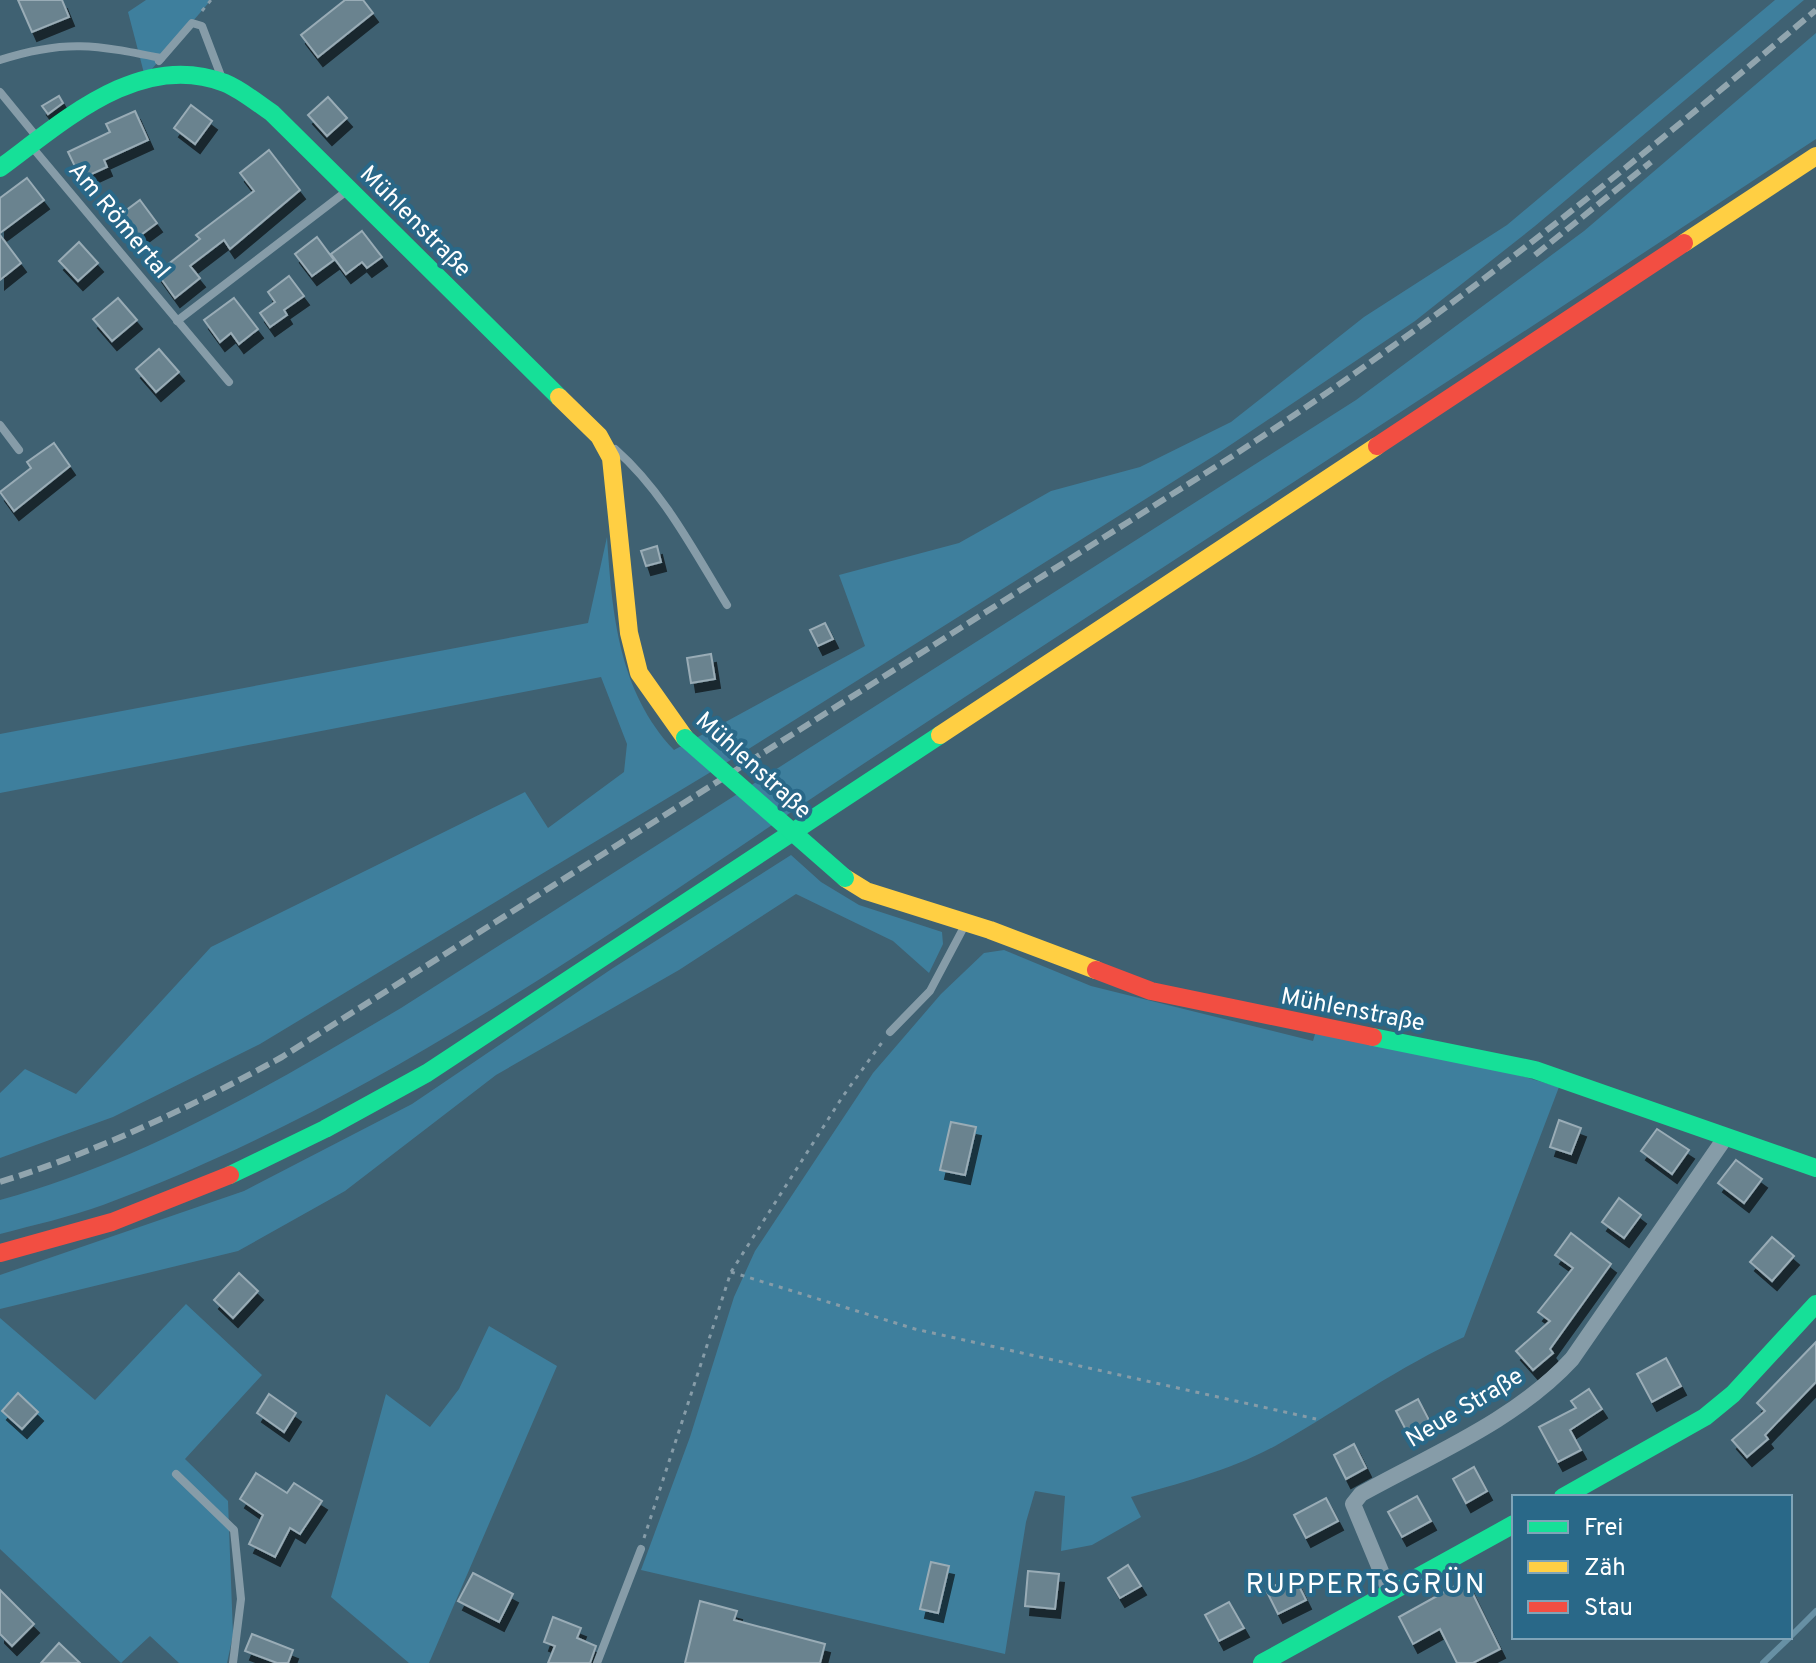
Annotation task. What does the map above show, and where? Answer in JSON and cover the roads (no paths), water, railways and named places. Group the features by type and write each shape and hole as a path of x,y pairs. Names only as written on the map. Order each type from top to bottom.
{"street":[{"name":"Mühlenstraße","path":"0,168 74,113 145,77 186,73 225,83 272,113 599,436 611,458 629,633 639,673 685,738 845,878 866,891 966,922 1151,991 1535,1070 1816,1168"},
{"path":"0,1253 110,1222 249,1168 342,1122 427,1073 1816,156"},
{"name":"Neue Straße","path":"1390,1593 1353,1504 1361,1494 1520,1405 1550,1383 1572,1359 1725,1138"},
{"path":"1567,1495 1705,1417 1733,1394 1816,1304"},
{"path":"1262,1663 1512,1525"}],"lane":[{"path":"145,77 192,23 202,26 225,83"},
{"path":"0,60 38,48 73,44 161,58"},
{"name":"Am Römertal","path":"0,92 35,143 229,382"},
{"path":"177,321 349,190"},
{"path":"0,425 19,450"},
{"path":"599,436 638,469 690,543 727,605"},
{"path":"890,1032 930,991 966,922"},
{"path":"176,1474 234,1530 241,1599 233,1663"},
{"path":"597,1663 641,1549"}],"waterway":[{"path":"1792,1635 1816,1611"},
{"path":"1763,1663 1788,1639"}],"railway":[{"path":"0,1182 144,1127 282,1057 1231,457 1383,353 1531,243 1816,10"},
{"path":"1535,255 1651,162"}],"district":[{"name":"RUPPERTSGRÜN","path":"1366,1583"}]}
